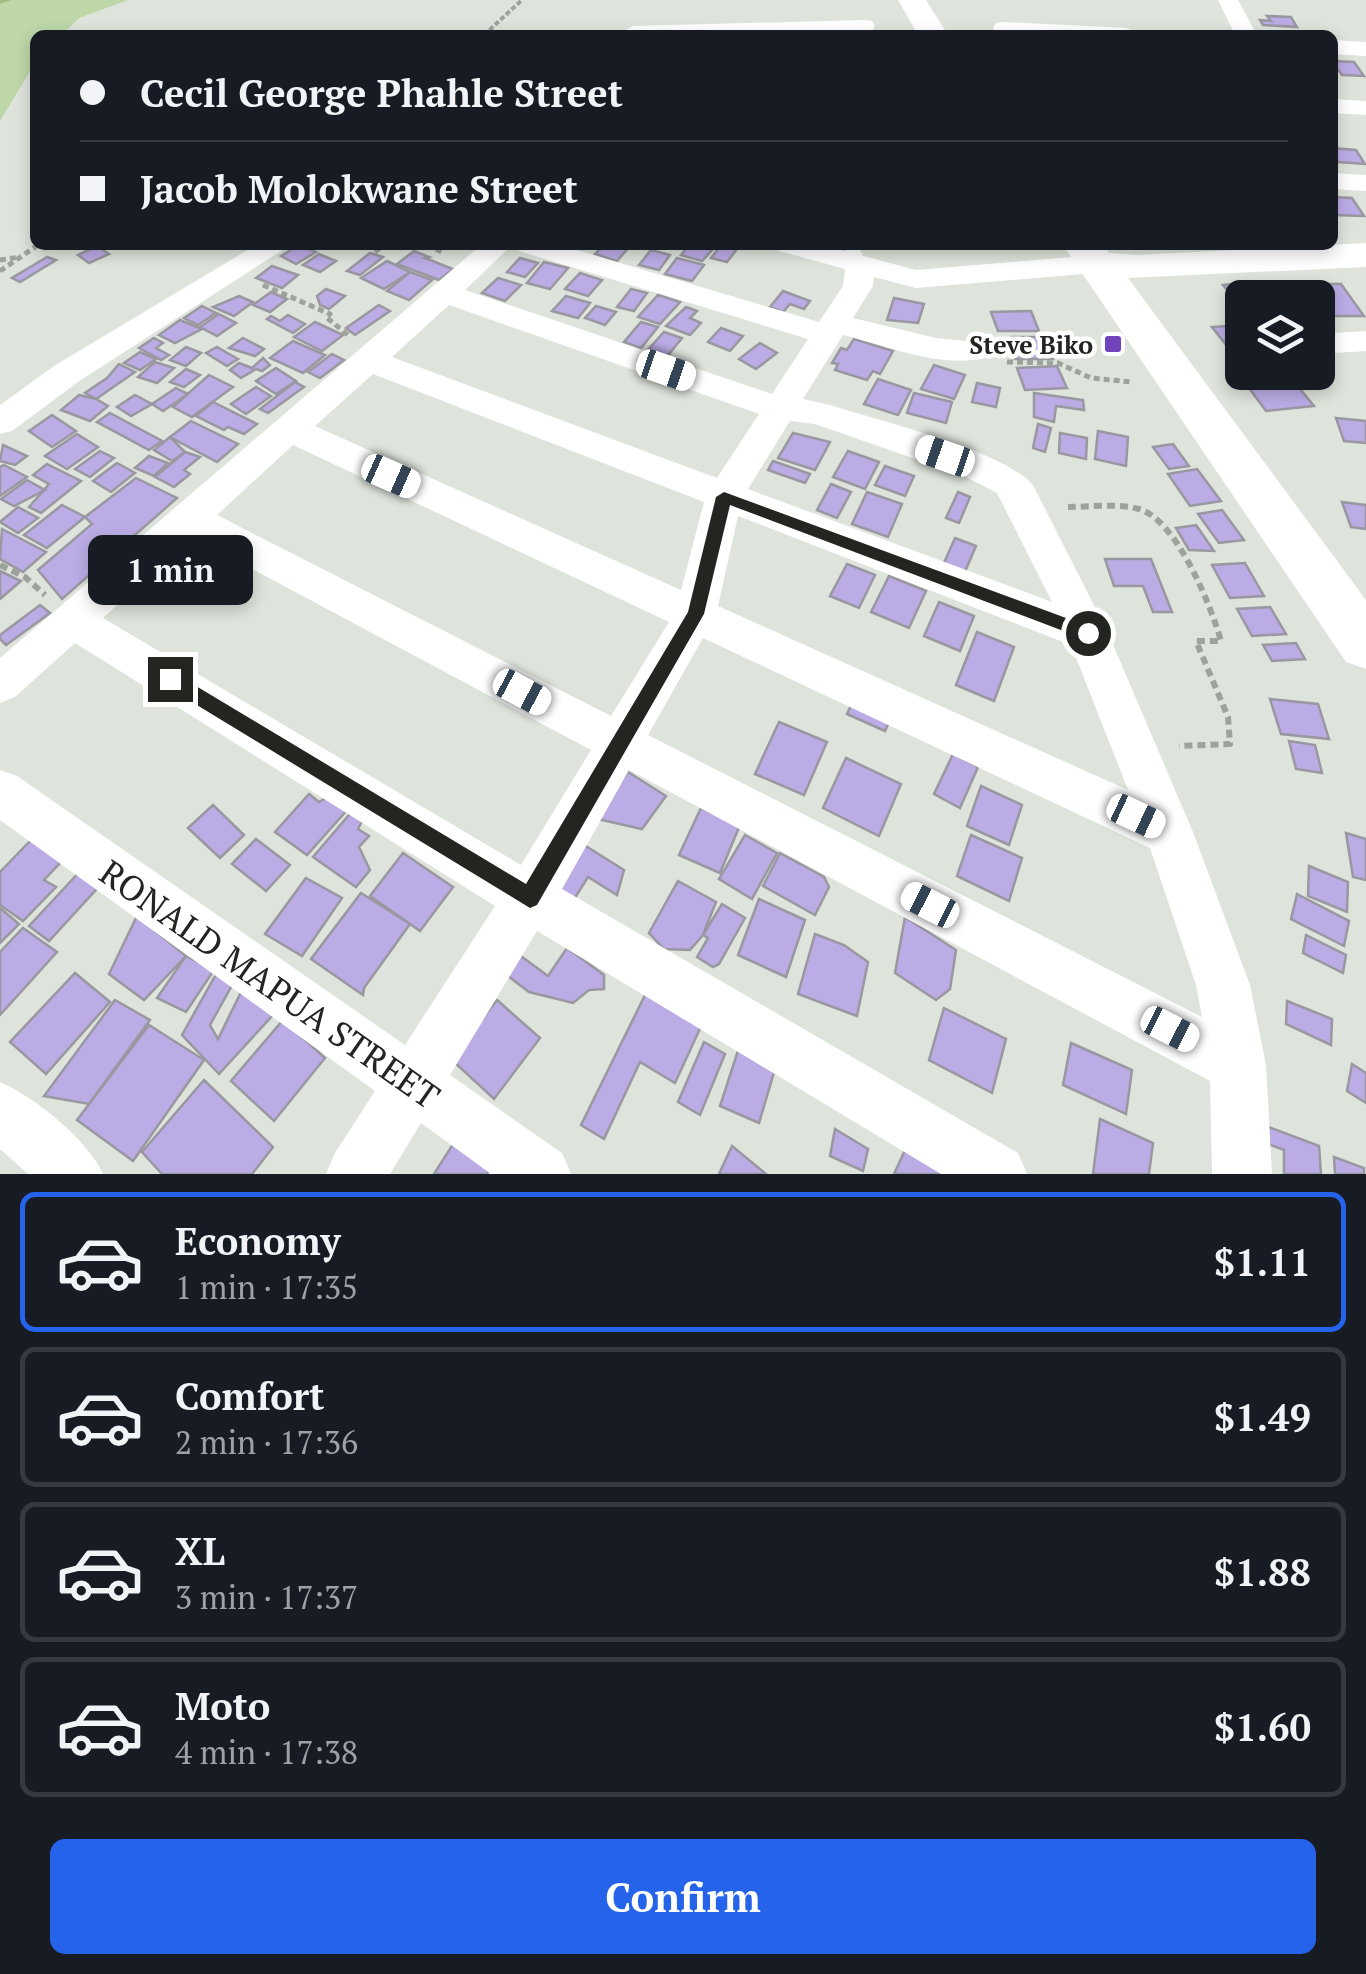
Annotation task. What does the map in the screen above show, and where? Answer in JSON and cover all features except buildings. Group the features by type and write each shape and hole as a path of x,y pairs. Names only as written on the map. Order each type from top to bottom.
{"main road":[{"path":"912,0 930,30"},
{"path":"1090,255 1137,266 1366,254"},
{"path":"1090,255 1366,645"}],"street":[{"path":"1228,0 1243,30"},
{"path":"633,30 634,7"},
{"path":"748,30 864,26"},
{"path":"1004,28 1029,30"},
{"path":"1338,47 1366,48"},
{"path":"1338,106 1366,108"},
{"path":"1338,181 1366,183"},
{"path":"0,422 66,374 268,250"},
{"path":"0,684 492,250"},
{"path":"547,250 830,328 936,348 978,350"},
{"path":"819,250 856,256 916,278 1090,255"},
{"path":"356,1174 530,898 696,614 724,497 858,286 856,256"},
{"path":"444,293 777,408 818,413 977,467 1010,483 1027,507 1088,633 1169,832 1222,985 1238,1064 1242,1174"},
{"path":"1335,343 1366,341"},
{"path":"375,354 724,497 1088,633"},
{"path":"289,430 1169,832"},
{"path":"190,518 1238,1064"},
{"path":"72,620 530,898 997,1174"},
{"name":"RONALD MAPUA STREET","path":"0,792 541,1174"},
{"path":"0,1110 73,1174"}],"path":[{"path":"489,30 522,0"},
{"path":"0,271 31,250"},
{"path":"0,260 21,257"},
{"path":"237,270 251,280 330,314 326,317 342,328 338,330 375,354"},
{"path":"978,350 1002,361 1058,364 1091,378 1139,383"},
{"path":"1027,507 1144,510 1159,520 1191,565 1217,620 1221,641 1196,640 1228,717 1230,744 1180,746 1132,742"},
{"path":"0,565 25,577 72,620"}],"green space":[{"path":"0,0 128,0 79,18 67,30 30,30 30,71 0,121"}],"waterway":[{"path":"0,2 8,0"}],"place":[{"name":"Steve Biko","path":"1113,344"}],"route":[{"path":"170,679 530,898 696,614 724,497 1088,633"}]}
